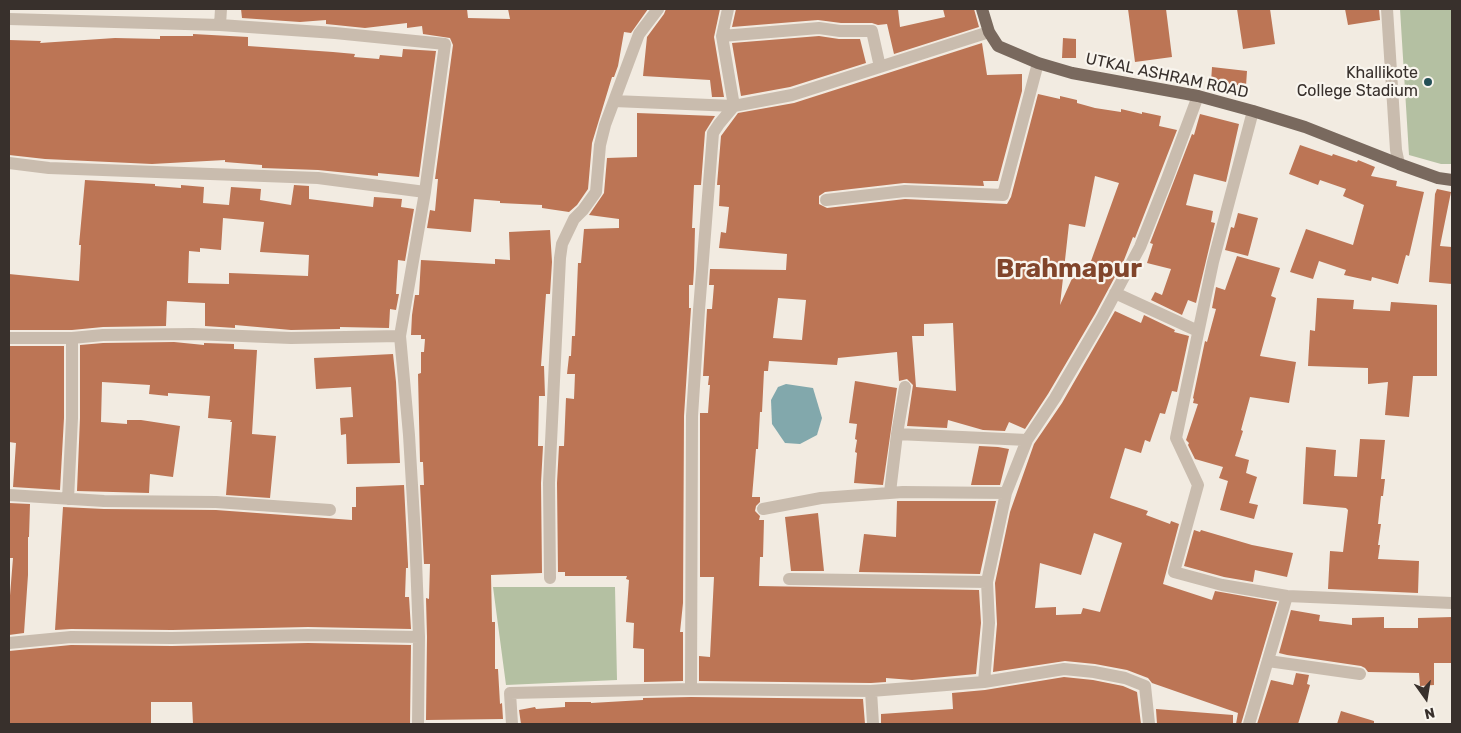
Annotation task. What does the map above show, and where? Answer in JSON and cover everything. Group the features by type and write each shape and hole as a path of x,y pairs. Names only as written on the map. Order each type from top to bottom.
{"main road":[{"name":"UTKAL ASHRAM ROAD","path":"982,9 990,32 998,46 1038,63 1072,73 1198,96 1253,111 1306,127 1438,178 1452,180"}],"street":[{"path":"220,25 221,9"},
{"path":"550,578 549,483 562,244 574,219 596,192 600,145 605,125 639,34 658,9"},
{"path":"691,689 692,416 698,310 713,134 734,106 722,36 728,9"},
{"path":"1387,9 1396,150 1399,164"},
{"path":"9,19 220,25 335,33 445,44 425,192 400,336 409,434 419,637 418,724"},
{"path":"722,36 819,28 840,31 872,30 880,67"},
{"path":"614,101 734,106 792,95 990,32"},
{"path":"826,200 905,191 1004,195 1038,63"},
{"path":"984,682 988,623 987,582 1006,493 1027,440 1055,398 1140,247 1198,96"},
{"path":"1253,111 1213,262 1176,438 1198,485 1174,572 1222,585 1288,596 1452,603"},
{"path":"9,163 49,168 318,178 425,192"},
{"path":"1115,293 1198,331"},
{"path":"9,338 72,338 103,334 193,334 291,338 400,336"},
{"path":"68,499 72,418 72,338"},
{"path":"890,492 905,387"},
{"path":"897,434 1027,440"},
{"path":"763,509 821,498 890,492 1006,493"},
{"path":"9,495 68,499 216,502 330,510"},
{"path":"789,579 987,582"},
{"path":"1249,724 1288,596"},
{"path":"9,643 71,637 308,635 419,637"},
{"path":"1268,661 1360,674"},
{"path":"512,724 510,693 691,689 871,691 984,682 1064,669 1125,678 1145,686 1149,724"},
{"path":"871,691 872,724"}],"green space":[{"name":"Khallikote College Stadium","path":"1400,9 1452,9 1452,164 1441,164 1409,155"},
{"path":"493,587 615,587 617,680 506,685"}],"water":[{"path":"786,384 813,388 822,418 817,435 800,444 785,443 772,424 771,400 778,387"}],"building":[{"path":"241,9 467,9 468,18 510,19 508,9 648,9 631,33 624,32 618,66 614,77 612,77 592,143 588,189 577,205 569,212 542,208 542,205 500,203 500,201 474,199 471,232 427,228 430,210 435,211 438,179 435,179 453,45 450,38 423,34 422,26 407,28 407,23 365,28 326,24 326,20 300,22 242,18"},
{"path":"666,9 720,9 714,37 724,97 712,97 710,80 643,76 647,37"},
{"path":"736,9 898,9 900,27 945,17 943,9 974,9 979,27 894,54 887,24 841,23 818,20 732,27"},
{"path":"1128,9 1166,9 1172,57 1135,62"},
{"path":"1237,9 1270,9 1275,44 1243,49"},
{"path":"1345,9 1379,9 1380,20 1348,25"},
{"path":"193,34 248,37 248,46 355,54 354,57 379,59 380,55 402,57 403,49 436,51 419,177 378,173 378,176 318,170 262,168 262,165 225,162 225,160 152,164 45,159 9,155 9,40 41,41 40,43 115,38 160,39 160,36 193,36"},
{"path":"819,36 839,39 860,39 866,63 790,87 741,96 732,43"},
{"path":"1063,38 1076,39 1076,58 1062,58"},
{"path":"982,43 987,75 1022,74 1022,91 998,181 983,181 984,186 904,183 825,192 819,196 819,204 827,208 905,199 1007,204 1011,197 1038,94 1060,99 1060,96 1077,100 1077,103 1095,108 1121,112 1121,109 1161,116 1159,126 1177,130 1135,238 1133,237 1124,260 1095,314 1025,429 1009,422 1005,431 983,430 948,420 947,428 907,426 913,385 907,379 899,381 897,352 838,358 837,365 769,361 768,371 764,371 762,412 760,412 752,497 760,497 760,502 756,506 755,511 760,516 759,520 764,520 763,557 760,557 759,586 979,590 981,623 976,674 912,680 886,678 886,682 871,683 699,681 699,656 710,657 714,577 700,577 700,413 708,413 710,385 708,385 709,376 703,376 707,309 712,309 714,285 709,285 710,269 786,270 787,254 719,248 721,232 726,233 729,207 719,206 720,185 717,185 721,136 738,113 794,103","holes":["1095,176 1119,183 1086,275 1075,272 1060,305 1069,224 1085,227","778,298 806,300 802,340 773,338","953,323 956,391 916,387 912,336 924,336 924,324"]},
{"path":"1212,67 1247,71 1246,86 1211,82"},
{"path":"637,113 715,116 705,132 701,185 694,185 692,228 695,228 694,269 693,285 689,285 689,308 691,308 684,416 683,603 680,632 683,632 683,681 644,682 644,649 633,648 634,623 626,622 629,580 626,579 627,576 565,576 565,572 558,572 557,483 559,446 564,446 566,398 574,399 575,374 567,374 569,356 571,356 572,336 575,336 578,263 581,263 584,229 619,228 619,219 589,215 604,193 607,158 637,157"},
{"path":"1200,114 1239,124 1226,182 1194,174 1186,205 1213,211 1211,222 1215,223 1196,303 1188,300 1182,315 1151,300 1155,292 1162,295 1171,269 1147,263 1153,244 1150,243 1192,134 1194,135"},
{"path":"1300,145 1332,156 1333,154 1357,162 1358,160 1375,167 1371,176 1397,181 1396,186 1424,192 1409,256 1406,255 1398,284 1372,277 1371,281 1344,275 1346,270 1319,261 1313,279 1290,272 1306,229 1353,245 1364,205 1343,196 1346,189 1320,180 1318,185 1289,174"},
{"path":"85,180 155,184 155,186 181,188 181,185 204,187 203,203 229,205 231,187 261,189 260,200 291,205 294,185 309,186 309,199 373,207 374,197 402,199 401,207 414,209 405,261 398,260 396,294 399,294 396,310 390,309 389,328 340,327 340,329 291,330 235,325 235,328 205,326 205,303 167,301 166,326 103,327 72,330 9,330 9,274 79,281 81,245 79,245","holes":["223,218 264,222 260,252 309,255 308,276 229,273 229,284 188,283 189,251 200,252 200,248 221,250"]},
{"path":"1437,189 1451,192 1440,246 1452,247 1452,284 1429,282 1435,194"},
{"path":"1238,213 1258,218 1248,256 1225,250 1231,227 1234,228"},
{"path":"550,230 552,262 550,294 546,294 541,366 544,366 545,396 539,396 538,446 543,446 541,483 542,573 491,575 492,622 495,622 495,669 498,669 503,719 426,720 426,598 429,599 430,564 424,564 420,485 424,485 423,462 420,462 418,374 421,373 421,352 424,352 425,339 421,339 421,335 411,335 415,295 419,295 421,260 495,264 495,259 510,260 509,232"},
{"path":"1237,256 1280,268 1271,296 1276,298 1260,356 1296,362 1289,403 1250,397 1241,430 1243,431 1235,456 1249,460 1246,473 1257,477 1249,503 1258,505 1254,519 1220,510 1228,481 1219,478 1223,467 1195,459 1186,440 1198,404 1193,403 1193,398 1205,341 1207,342 1216,309 1212,308 1216,287 1225,290"},
{"path":"1317,298 1354,300 1353,309 1390,311 1391,302 1437,305 1437,376 1413,376 1409,417 1385,415 1388,382 1368,384 1368,368 1308,366 1310,330 1315,331"},
{"path":"1115,311 1141,323 1144,315 1175,330 1174,332 1189,336 1177,392 1172,391 1165,414 1160,413 1150,442 1145,440 1141,453 1125,448 1110,498 1148,511 1146,515 1170,524 1171,521 1179,524 1163,584 1212,600 1215,591 1277,602 1241,724 1236,724 1238,713 1152,683 1148,678 1127,670 1065,661 993,672 997,624 995,583 1010,512 1034,444 1062,403","holes":["1094,533 1122,543 1100,612 1083,608 1081,614 1056,615 1056,607 1035,608 1040,563 1081,575"]},
{"path":"174,342 204,345 204,343 234,344 234,349 257,350 252,434 276,436 270,498 226,495 232,422 230,422 231,420 208,418 210,396 168,393 168,396 149,394 150,385 102,382 101,422 127,424 127,420 141,420 180,426 173,477 150,474 149,493 77,491 80,345"},
{"path":"9,346 64,346 64,418 60,490 13,487 16,443 9,442"},
{"path":"393,354 400,463 347,464 346,434 341,435 340,418 353,417 351,387 316,389 314,358"},
{"path":"855,381 897,388 883,485 854,483 857,424 849,423"},
{"path":"1360,439 1385,440 1381,479 1385,479 1378,524 1381,524 1378,559 1419,561 1418,593 1328,589 1330,551 1343,552 1348,510 1346,508 1303,504 1306,447 1336,450 1334,476 1357,477"},
{"path":"979,446 1009,449 1000,485 971,485"},
{"path":"404,485 408,564 408,568 406,568 405,597 409,597 411,629 308,627 55,630 63,507 216,510 352,520 352,507 356,507 356,487"},
{"path":"897,501 996,501 980,574 859,572 864,534 896,537"},
{"path":"9,503 30,504 24,633 9,635 13,558 9,558"},
{"path":"818,513 824,571 791,571 785,517"},
{"path":"1194,530 1200,532 1201,530 1252,545 1293,553 1287,577 1255,570 1253,582 1224,577 1184,566"},
{"path":"1291,610 1320,615 1319,621 1352,625 1352,618 1384,617 1384,628 1418,628 1418,618 1452,617 1452,663 1434,663 1434,685 1420,686 1419,673 1368,672 1361,666 1279,653"},
{"path":"308,643 411,645 410,724 193,724 192,702 151,702 151,724 9,724 9,651 71,645 172,646"},
{"path":"1296,673 1309,675 1307,684 1310,685 1298,724 1257,724 1271,680 1293,685"},
{"path":"1064,677 1123,686 1137,692 1141,724 881,724 881,714 953,709 952,693 985,690"},
{"path":"643,698 863,699 865,724 521,724 519,710 535,707 536,709 565,707 565,702 591,703 643,700"},
{"path":"1156,709 1233,715 1233,724 1157,724"},
{"path":"1341,711 1374,721 1374,724 1337,724"}],"place":[{"name":"Khallikote College Stadium","path":"1428,82"}],"district":[{"name":"Brahmapur","path":"1069,269"}]}
